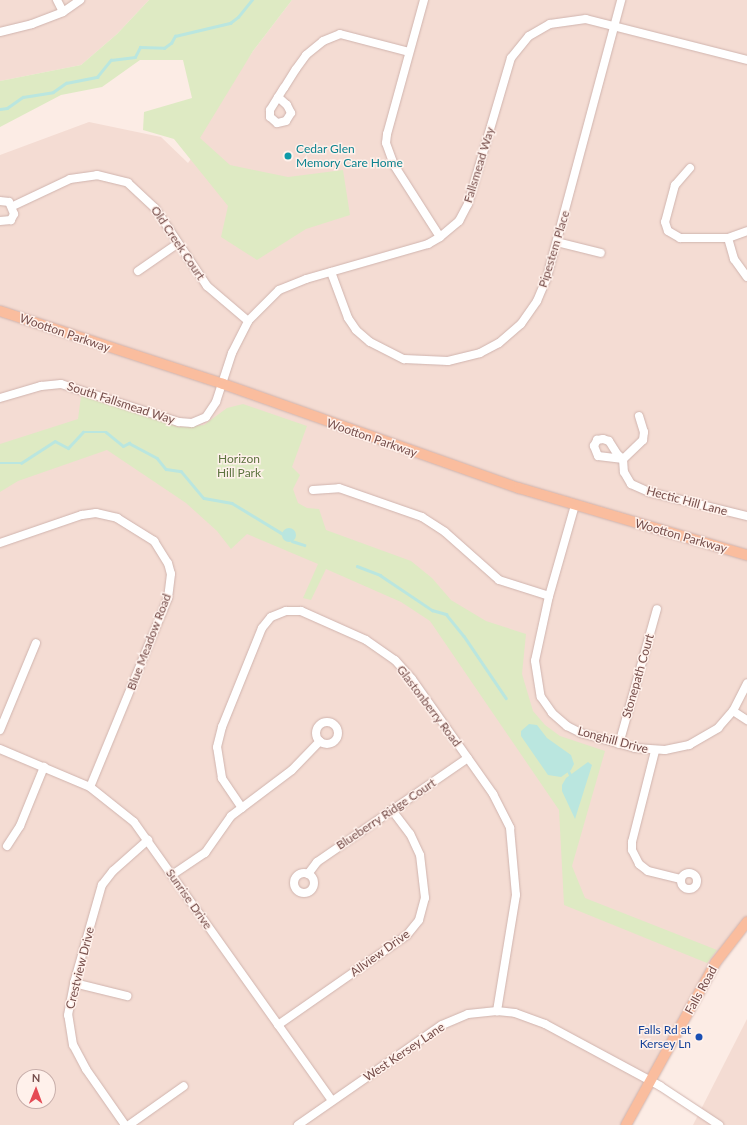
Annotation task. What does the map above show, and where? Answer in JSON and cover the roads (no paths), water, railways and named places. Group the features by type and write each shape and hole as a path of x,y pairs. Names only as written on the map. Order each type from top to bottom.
{"main road":[{"name":"Wootton Parkway","path":"0,311 223,384 345,429 575,505 747,554"},
{"name":"Falls Road","path":"626,1125 716,962 747,922"}],"street":[{"path":"57,0 63,12"},
{"path":"0,32 32,24 63,12 80,0"},
{"path":"424,0 387,134 386,143 394,165 440,237"},
{"name":"Pipestem Place","path":"331,272 348,318 356,330 370,342 404,358 448,361 484,350 499,343 521,324 537,301 547,277 621,0"},
{"name":"Fallsmead Way","path":"223,384 232,353 248,321 279,290 331,272 428,244 440,237 459,221 468,204 506,71 520,45 550,24 563,20 586,19 615,25 747,60"},
{"path":"278,97 306,55 323,41 340,34 409,52"},
{"path":"690,168 675,185 665,222 668,231 680,238 728,238 747,230"},
{"name":"Old Creek Court","path":"13,206 70,179 97,175 117,178 128,182 148,199 177,244 207,286 248,321"},
{"path":"0,201 7,201 13,206 14,214 11,220 0,221"},
{"path":"728,238 734,259 747,277"},
{"path":"557,242 601,253"},
{"path":"138,270 177,244"},
{"name":"South Fallsmead Way","path":"0,398 41,386 61,384 179,422 192,423 206,417 216,402 223,384"},
{"name":"Hectic Hill Lane","path":"639,416 644,432 642,440 623,458 624,472 631,484 649,492 747,516"},
{"path":"313,490 339,488 422,517 445,532 499,580 549,596"},
{"name":"Longhill Drive","path":"575,505 549,596 534,661 541,697 552,713 567,726 619,744 655,751 689,745 709,735 733,711 747,683"},
{"name":"Blue Meadow Road","path":"0,543 82,515 96,513 117,518 154,541 168,563 170,574 168,598 90,787"},
{"name":"Stonepath Court","path":"619,744 657,609"},
{"name":"Glastonberry Road","path":"242,808 222,778 218,763 217,747 222,727 262,628 271,617 286,611 301,611 366,640 395,660 412,679 504,811 514,846 515,912 497,1011"},
{"path":"0,730 36,643"},
{"path":"733,711 747,720"},
{"path":"172,875 206,853 231,816 292,770 320,741"},
{"name":"Sunrise Drive","path":"0,749 90,787 124,812 148,840 332,1101"},
{"path":"655,751 632,842 632,850 639,864 648,871 681,879"},
{"name":"Blueberry Ridge Court","path":"308,874 317,862 468,758"},
{"path":"7,846 20,826 44,767"},
{"name":"Allview Drive","path":"278,1025 406,935 419,920 425,898 420,855 410,834 392,810"},
{"name":"Crestview Drive","path":"125,1125 86,1069 73,1045 68,1015 74,983 102,885 112,871 148,840"},
{"path":"74,983 127,996"},
{"name":"West Kersey Lane","path":"298,1125 442,1025 468,1014 497,1011 515,1013 540,1022 649,1082 660,1086 719,1125"},
{"path":"129,1125 184,1086"}],"water":[{"path":"289,528 294,530 296,535 294,540 289,542 284,540 282,535 284,530"},
{"path":"529,724 537,725 547,738 571,755 574,764 571,770 561,777 548,775 521,736 521,731"},
{"path":"588,762 592,765 575,819 562,791 562,785 566,778"}],"waterway":[{"path":"0,109 7,108 23,97 53,92 66,83 97,77 111,60 135,57 140,47 164,48 171,43 175,36 230,23 238,17 252,0"},
{"path":"0,463 21,463 55,441 68,448 83,432 106,432 123,446 129,443 157,458 166,469 181,471 204,498 232,503 283,534"},
{"path":"292,541 304,545"},
{"path":"357,566 380,575 432,610 446,614 464,636 506,698"}],"place":[{"name":"Cedar Glen Memory Care Home","path":"288,156"},
{"name":"Falls Rd at Kersey Ln","path":"699,1037"}],"park label":[{"name":"Horizon Hill Park","path":"239,466"}]}
